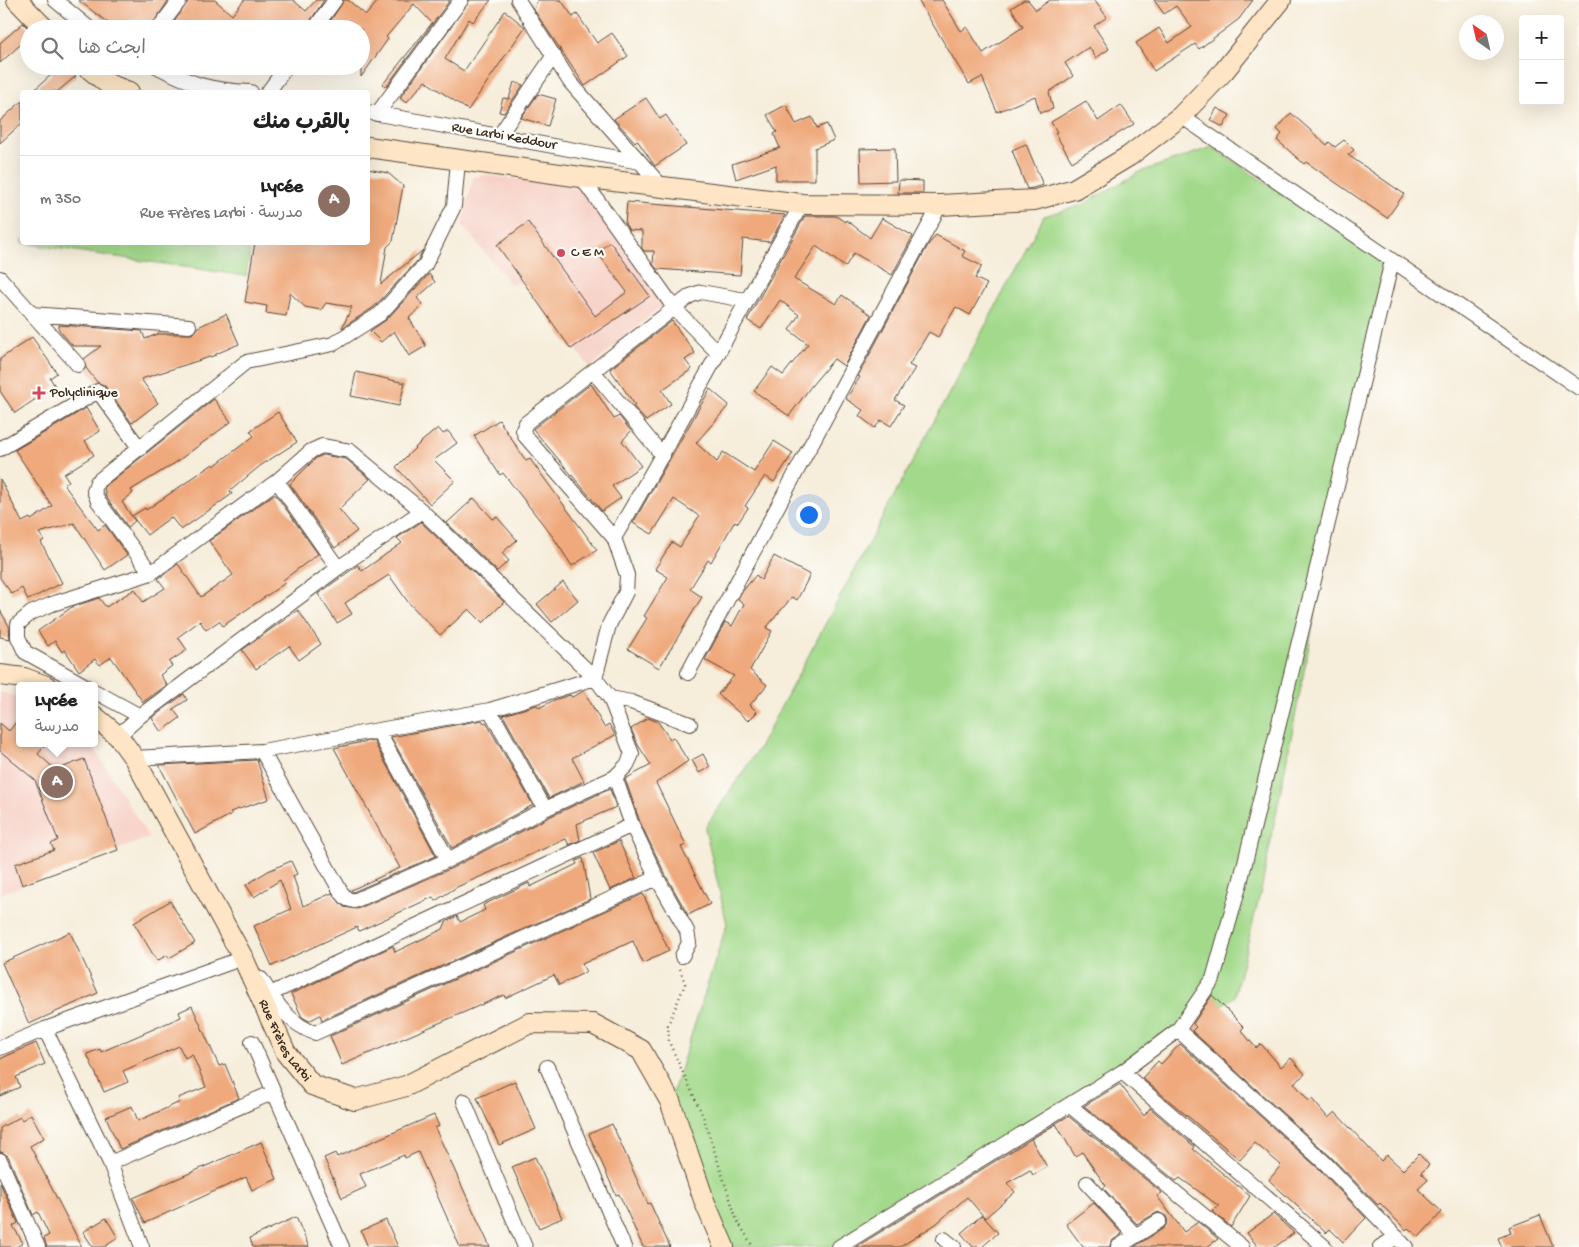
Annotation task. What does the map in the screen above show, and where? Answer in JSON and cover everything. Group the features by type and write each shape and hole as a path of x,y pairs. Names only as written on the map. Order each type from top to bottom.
{"main road":[{"path":"17,0 36,20"},
{"path":"370,147 458,161 802,204 940,206 1035,200 1074,189 1129,156 1181,116 1224,71 1281,0"},
{"path":"97,75 108,84 124,90"},
{"path":"0,675 24,678 35,682"},
{"name":"Rue Frères Larbi","path":"98,719 118,736 134,758 266,999 286,1053 312,1085 355,1100 406,1086 530,1023 593,1024 641,1050 670,1101 705,1202 724,1247"}],"street":[{"path":"55,0 79,20"},
{"path":"165,20 180,0"},
{"path":"321,20 335,0"},
{"path":"372,113 460,0"},
{"path":"518,0 570,82 662,187"},
{"path":"499,136 554,55"},
{"path":"173,75 189,83 218,90"},
{"path":"269,90 280,75"},
{"name":"Rue Larbi Keddour","path":"372,113 640,162"},
{"path":"1181,116 1579,388"},
{"path":"151,573 98,501 94,491 97,482 246,362 333,344 380,314 425,265 454,206 458,161"},
{"path":"581,177 675,309 718,353"},
{"path":"614,538 663,456 745,300 802,204"},
{"path":"688,673 940,206"},
{"path":"839,1247 1122,1072 1178,1030 1214,979 1240,883 1392,260"},
{"path":"0,278 78,365"},
{"path":"595,678 610,625 626,592 627,575 614,538 525,436 523,430 526,423 690,296 701,292 745,300"},
{"path":"32,314 189,326"},
{"path":"593,371 663,456"},
{"path":"0,449 98,390 140,449"},
{"path":"79,682 25,652 18,637 18,624 31,613 52,604 151,573 277,481 311,451 322,446 350,451 422,511 595,678 610,698 632,754 627,765 615,777 545,808 448,860 354,901 347,899 262,751"},
{"path":"277,481 338,568"},
{"path":"118,736 140,716 338,568 422,511"},
{"path":"134,758 262,751 378,731 490,710 595,678"},
{"path":"98,693 140,716"},
{"path":"610,698 631,702 690,724"},
{"path":"490,710 545,808"},
{"path":"378,731 448,860"},
{"path":"615,777 632,825 657,878 687,931 689,943 682,956"},
{"path":"266,999 632,825"},
{"path":"230,936 246,954 266,999 301,1028 315,1033 657,878"},
{"path":"0,1048 45,1029 243,958"},
{"path":"45,1029 110,1163 142,1247"},
{"path":"1178,1030 1325,1163 1402,1242"},
{"path":"252,1042 342,1247"},
{"path":"548,1067 624,1247"},
{"path":"1122,1072 1325,1247"},
{"path":"110,1163 274,1092"},
{"path":"464,1101 525,1247"},
{"path":"1069,1105 1242,1247"},
{"path":"0,1160 38,1247"},
{"path":"1087,1183 1136,1235"},
{"path":"1118,1247 1158,1221"},
{"path":"1380,1247 1402,1242"}],"path":[{"path":"682,956 680,970 685,984 668,1025 669,1042 703,1116 737,1220 752,1247"}],"shaded area":[{"name":"C E M","path":"486,175 565,185 588,193 672,296 590,368 524,281 511,285 462,225 473,177"},
{"path":"0,692 16,696 16,747 93,747 149,838 0,894"}],"green space":[{"path":"1212,147 1384,262 1262,886 1234,997 1122,1072 837,1247 724,1247 670,1101 727,924 705,828 759,748 1044,216 1082,205 1140,172"},
{"path":"36,245 251,245 246,276"}],"building":[{"path":"78,0 169,0 155,20 104,20"},
{"path":"189,0 215,0 232,15 244,0 293,0 306,11 316,0 324,0 311,20 175,20"},
{"path":"344,0 348,0 366,15 379,0 450,0 386,87 383,84 432,23 414,4 386,37 388,39 370,64 370,20 331,20"},
{"path":"470,0 491,0 473,22 469,19 445,59 464,71 505,11 525,27 468,110 425,81 406,103 400,98"},
{"path":"537,0 561,0 573,17 577,14 597,43 612,33 628,56 585,86 534,10"},
{"path":"918,0 942,0 961,31 967,27 983,53 1023,27 1011,8 1024,0 1028,0 1036,10 1050,0 1094,0 1107,17 1094,26 1109,49 1096,58 1089,47 1065,63 1073,76 1049,92 1053,109 1040,113 1035,96 997,112 982,77 969,84"},
{"path":"1154,0 1253,0 1239,19 1199,49 1195,44 1154,71 1136,43 1159,28 1169,43 1192,27 1176,6 1164,14"},
{"path":"20,26 20,45 0,63 0,43"},
{"path":"51,75 76,76 59,90 34,90"},
{"path":"514,82 523,85 504,113 499,112 503,98 509,99"},
{"path":"538,94 556,99 548,126 521,118"},
{"path":"646,98 660,119 666,115 686,145 655,166 637,140 635,142 614,119"},
{"path":"1086,101 1098,121 1121,105 1134,124 1072,162 1055,133 1057,132 1051,122"},
{"path":"20,103 20,125 0,143 0,121"},
{"path":"786,105 796,124 812,117 817,128 827,124 834,140 815,148 815,180 776,180 776,165 736,179 732,164 780,148 774,134 777,132 767,115"},
{"path":"1217,108 1230,115 1223,127 1210,120"},
{"path":"1291,113 1327,145 1329,142 1335,147 1344,140 1354,150 1348,155 1404,194 1387,218 1306,162 1304,164 1277,140 1282,134 1277,129"},
{"path":"1026,144 1043,185 1027,189 1012,150"},
{"path":"895,148 896,181 861,182 860,149"},
{"path":"370,169 388,173 403,186 393,241 387,247 381,284 423,250 418,260 374,307 342,328 352,307 326,303 321,310 305,307 290,293 286,316 266,313 267,306 245,302 254,245 370,245"},
{"path":"899,180 923,181 923,193 898,193"},
{"path":"627,202 785,215 770,242 743,239 740,275 657,269 653,264 654,251 644,251 642,248 642,231 629,230 625,224"},
{"path":"805,216 836,216 845,222 846,220 870,238 882,218 913,236 892,275 854,253 845,267 816,246 794,279 836,304 842,295 871,315 844,366 834,359 789,416 754,391 772,367 783,375 808,344 789,330 799,315 780,300 761,329 747,320"},
{"path":"528,222 595,316 627,292 597,252 610,242 650,296 571,349 497,245"},
{"path":"936,235 965,251 962,256 982,266 975,278 987,284 970,315 956,307 938,337 929,332 909,365 915,368 895,400 904,405 891,426 881,420 875,428 859,416 863,410 846,399 860,377 858,376 928,245"},
{"path":"429,274 435,282 417,298 423,305 409,318 426,346 409,356 394,331 381,342 370,331 386,320"},
{"path":"226,314 239,344 216,355 141,379 158,403 132,423 105,386 97,382 86,368 84,359 101,346 73,346 59,330 59,325 142,331 145,339 158,334 192,334 198,327"},
{"path":"672,321 695,353 685,360 692,369 662,390 671,404 646,421 633,406 635,405 610,369"},
{"path":"32,337 57,373 50,378 55,386 15,413 0,391 0,359"},
{"path":"356,372 405,383 399,406 351,396"},
{"path":"591,384 614,419 619,416 631,431 622,441 641,466 612,486 621,498 602,511 533,429"},
{"path":"710,389 729,405 696,443 717,462 723,452 754,472 774,441 793,453 774,482 765,476 745,506 748,508 738,523 735,521 711,562 708,560 690,589 702,597 659,668 628,649 647,618 644,616 668,577 655,569 672,542 680,547 699,516 674,499 652,534 633,523"},
{"path":"214,399 231,422 175,463 131,490 133,493 122,502 135,521 128,527 106,497 104,487"},
{"path":"86,408 100,431 85,441 94,455 64,474 69,481 64,485 98,530 105,525 127,555 105,570 74,523 39,533 44,540 41,542 62,583 28,600 22,588 12,594 0,578 0,479 22,522 30,518 31,520 52,506 15,450"},
{"path":"278,412 297,442 260,466 230,491 232,494 181,530 171,517 147,535 132,516 145,508 146,510 213,464 214,466 254,436 250,431"},
{"path":"499,420 526,461 530,459 597,550 572,566 553,537 503,473 500,475 474,436"},
{"path":"438,428 443,434 448,431 457,443 434,460 455,481 430,504 396,467"},
{"path":"323,455 346,459 370,479 339,509 357,531 335,548 290,484 316,458"},
{"path":"273,495 276,495 318,554 283,580 285,583 223,626 219,621 206,630 200,621 178,637 187,650 169,662 172,666 160,675 167,685 143,702 111,657 100,665 95,659 79,671 65,650 62,652 55,641 48,646 38,631 72,607 99,598 106,607 135,589 143,602 165,588 158,579 178,564 201,597 233,575 209,541"},
{"path":"474,498 493,519 497,517 517,540 502,553 509,561 497,571 447,523"},
{"path":"421,522 504,602 483,623 469,609 440,635 408,602 389,575 345,603 352,614 337,623 318,594 358,565 362,571 402,543 397,538"},
{"path":"774,556 810,575 797,600 792,597 766,628 772,631 750,670 767,685 750,705 757,712 748,721 718,694 734,676 705,660 725,622 732,626 744,604 738,599 741,593 756,575 761,580"},
{"path":"563,582 578,600 552,622 537,604"},
{"path":"0,610 9,626 10,639 0,637"},
{"path":"298,610 321,644 299,660 289,646 256,669 242,650"},
{"path":"584,691 604,727 609,724 615,735 572,758 584,781 549,798 503,715 537,705 539,708 554,700 570,695 572,697"},
{"path":"184,694 187,700 173,709 180,718 161,732 152,718"},
{"path":"648,718 658,722 670,739 673,737 688,761 656,783 686,845 681,847 710,904 688,915 665,874 640,822 625,779 651,765 638,745 631,729"},
{"path":"482,720 484,723 486,722 533,805 452,848 391,737"},
{"path":"16,722 16,747 44,747 38,754 56,770 84,759 118,850 22,885 15,864 54,850 51,844 58,840 35,780 0,751 0,723 9,731"},
{"path":"373,740 436,856 353,892 351,890 400,868 334,748"},
{"path":"703,754 710,767 699,773 692,760"},
{"path":"257,760 269,799 230,812 232,814 195,834 159,765"},
{"path":"610,789 616,807 577,824 580,840 569,845 566,839 457,887 435,901 433,897 359,931 357,927 272,966 254,926 291,909 280,880 254,897 246,885 268,871 291,861 297,874 293,876 303,906 332,893 344,907 357,909 452,868 549,817"},
{"path":"619,841 636,878 610,890 593,853"},
{"path":"583,858 590,899 322,1020 320,1015 309,1021 302,1017 291,994 393,946 395,952 443,929 446,922 457,916 460,922 485,910 483,905 529,883 530,887 577,864 576,861"},
{"path":"643,894 669,951 643,963 633,941 582,964 586,972 559,985 554,975 505,998 504,995 342,1065 330,1036"},
{"path":"170,901 195,943 169,958 167,955 157,961 134,923"},
{"path":"70,932 98,993 29,1024 2,963"},
{"path":"1212,995 1244,1027 1241,1030 1256,1048 1261,1044 1281,1067 1291,1058 1305,1074 1294,1083 1309,1101 1312,1099 1328,1118 1335,1112 1381,1161 1387,1155 1403,1170 1419,1154 1429,1165 1421,1173 1428,1180 1418,1189 1442,1212 1419,1237 1408,1228 1406,1230 1380,1203 1378,1205 1331,1157 1192,1031 1196,1027 1193,1024"},
{"path":"192,1006 219,1066 225,1064 239,1098 120,1149 106,1117 132,1106 138,1121 180,1102 178,1098 206,1087 192,1054 185,1058 179,1046 123,1071 128,1082 104,1092 87,1054 100,1049 101,1052 181,1017 179,1012"},
{"path":"36,1043 45,1064 16,1077 20,1087 0,1096 0,1059"},
{"path":"1180,1044 1319,1169 1366,1218 1343,1242 1330,1229 1326,1233 1269,1180 1281,1165 1255,1143 1240,1160 1142,1078 1158,1061 1161,1064"},
{"path":"515,1081 536,1129 499,1145 477,1098"},
{"path":"1120,1084 1144,1116 1150,1108 1195,1147 1193,1149 1250,1196 1231,1227 1212,1211 1219,1206 1180,1178 1176,1181 1084,1106"},
{"path":"31,1114 44,1138 30,1146 82,1247 47,1247 44,1238 49,1235 38,1212 33,1215 8,1156 0,1151 0,1128 20,1117 22,1120"},
{"path":"434,1115 439,1126 435,1128 490,1247 460,1247 418,1152 405,1158 404,1155 360,1174 366,1187 342,1198 324,1158 335,1153 337,1157"},
{"path":"1068,1116 1162,1193 1157,1196 1184,1232 1198,1222 1218,1239 1207,1247 1134,1247 1164,1228 1168,1221 1166,1216 1158,1212 1137,1224 1103,1188 1106,1186 1082,1152 1075,1156 1056,1124 1031,1139"},
{"path":"612,1124 648,1204 650,1203 670,1247 643,1247 619,1194 616,1195 589,1134"},
{"path":"1031,1139 1047,1167 1033,1175 1030,1170 1007,1183 1015,1192 985,1218 967,1197 936,1224 900,1247 856,1247"},
{"path":"261,1142 277,1179 252,1190 246,1177 145,1223 133,1198"},
{"path":"535,1157 562,1218 539,1228 512,1167"},
{"path":"0,1182 18,1223 13,1226 23,1243 16,1247 0,1247"},
{"path":"1094,1203 1122,1234 1113,1240 1109,1247 1083,1247 1066,1224"},
{"path":"1273,1214 1294,1233 1275,1247 1258,1247 1247,1233"},
{"path":"982,1215 998,1233 982,1247 973,1247 961,1233"},
{"path":"1540,1215 1553,1247 1502,1247 1498,1238 1511,1233 1509,1227"},
{"path":"296,1217 309,1247 253,1247 250,1238"},
{"path":"106,1218 118,1238 104,1247 93,1247 83,1232"},
{"path":"386,1220 398,1247 368,1247 361,1231"}],"place":[{"name":"C E M","path":"561,253"},
{"name":"Polyclinique","path":"39,393"},
{"name":"Lycée","path":"57,782"}]}
